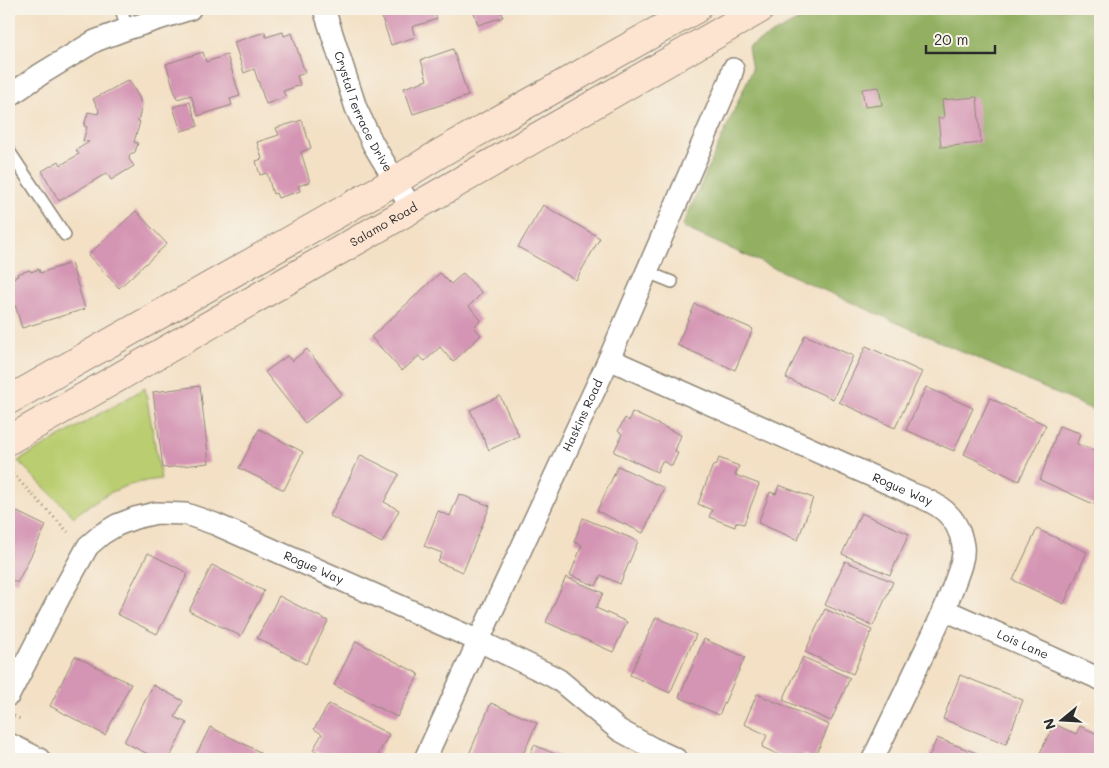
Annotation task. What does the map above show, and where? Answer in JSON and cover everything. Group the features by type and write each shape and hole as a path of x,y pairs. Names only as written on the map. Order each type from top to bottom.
{"main road":[{"path":"9,400 696,9"},
{"name":"Salamo Road","path":"9,440 760,9"}],"street":[{"path":"9,96 95,41 190,9"},
{"name":"Crystal Terrace Drive","path":"324,9 356,108 374,144 412,209"},
{"name":"Haskins Road","path":"425,759 609,358 725,91 733,68"},
{"name":"Rogue Way","path":"609,358 929,500 945,510 958,531 964,548 960,568 945,610 873,759"},
{"name":"Rogue Way","path":"9,695 88,546 102,534 117,525 135,518 156,513 186,514 215,524 479,641 558,680 619,730 676,759"},
{"name":"Lois Lane","path":"945,610 1100,679"},
{"path":"9,744 39,759"}],"lane":[{"path":"121,9 127,29"},
{"path":"9,151 64,234"},
{"path":"646,272 672,282"}],"path":[{"path":"9,470 68,532"}],"green space":[{"path":"819,9 1100,9 1100,413 682,227 752,70 748,47"},
{"path":"145,388 161,479 136,483 114,491 94,502 74,517 18,461"}],"building":[{"path":"379,9 434,9 437,19 412,27 415,37 391,45"},
{"path":"473,9 509,9 501,12 503,17 478,25"},
{"path":"911,9 935,9 936,10 911,13"},
{"path":"265,32 266,37 283,32 284,36 292,33 305,73 297,76 300,85 283,91 286,97 266,104 254,69 244,73 234,42"},
{"path":"453,49 468,96 413,114 404,88 427,80 421,60"},
{"path":"203,52 206,62 227,55 240,96 230,99 232,105 198,116 191,95 177,99 166,64"},
{"path":"129,80 142,105 138,121 140,122 134,142 138,143 135,152 130,154 129,159 134,166 111,180 107,173 59,201 42,171 59,161 61,165 79,154 76,150 89,142 83,141 87,127 84,126 88,112 98,114 99,110 93,99"},
{"path":"879,87 882,105 865,107 862,89"},
{"path":"977,97 981,143 941,147 938,118 944,118 942,100"},
{"path":"190,102 198,126 181,131 173,107"},
{"path":"302,120 311,148 301,152 310,182 298,186 300,191 278,198 276,193 273,194 267,173 260,175 256,161 262,159 257,142 279,135 276,128"},
{"path":"543,205 600,238 576,280 518,247"},
{"path":"136,211 167,244 119,288 88,255"},
{"path":"71,263 85,309 22,328 9,285 9,279 30,270 31,272 39,269 40,273"},
{"path":"440,273 451,284 463,273 482,293 469,306 481,320 474,327 481,335 453,362 440,347 425,361 419,356 402,371 371,337"},
{"path":"695,304 753,329 735,370 677,345"},
{"path":"805,335 853,356 833,399 786,378"},
{"path":"866,346 922,372 895,428 839,402"},
{"path":"307,349 342,394 305,423 265,372 287,356 292,361"},
{"path":"200,386 209,463 163,468 153,392"},
{"path":"926,387 973,408 954,451 906,430"},
{"path":"500,396 519,436 489,450 470,410"},
{"path":"990,398 1046,425 1019,481 964,454"},
{"path":"632,412 681,435 675,451 678,453 672,466 662,461 657,472 614,452 622,434 618,431 625,418 629,421"},
{"path":"1059,426 1080,433 1077,444 1100,452 1100,507 1040,480"},
{"path":"259,429 303,452 284,490 239,468"},
{"path":"361,455 399,474 384,502 399,510 382,543 330,516"},
{"path":"719,458 739,466 735,475 759,484 744,524 736,522 735,527 709,517 712,510 698,504 713,465 716,466"},
{"path":"618,466 664,488 643,533 597,511"},
{"path":"779,485 813,498 798,540 758,523 770,492 776,494"},
{"path":"459,494 490,506 463,572 438,562 442,553 424,546 438,511 450,516"},
{"path":"9,508 46,526 17,583 9,578"},
{"path":"861,513 909,534 890,575 842,554"},
{"path":"583,518 638,541 620,584 601,575 596,586 570,575 582,545 574,542"},
{"path":"1037,529 1087,552 1064,604 1013,580"},
{"path":"148,553 188,573 157,634 117,614"},
{"path":"845,561 893,582 873,626 825,605"},
{"path":"212,565 264,591 241,636 189,611"},
{"path":"566,577 603,593 596,608 627,622 613,652 546,622"},
{"path":"279,596 328,621 306,664 257,638"},
{"path":"825,609 872,630 853,674 805,652"},
{"path":"656,617 696,635 670,693 630,675"},
{"path":"704,639 745,657 719,715 679,697"},
{"path":"356,641 419,674 397,717 334,685"},
{"path":"75,656 131,684 105,735 50,706"},
{"path":"803,657 850,678 831,721 783,700"},
{"path":"960,675 1023,700 1006,744 943,719"},
{"path":"153,685 183,701 175,717 187,723 169,759 158,759 124,742"},
{"path":"757,694 829,725 814,759 804,755 802,759 788,759 762,747 767,735 744,724"},
{"path":"491,703 537,723 521,759 467,759"},
{"path":"329,704 389,734 376,759 331,759 313,750 322,734 314,729"},
{"path":"1054,724 1076,734 1080,726 1100,735 1100,759 1044,759 1038,757"},
{"path":"210,727 260,752 257,759 194,759"},
{"path":"937,738 992,759 928,759"},
{"path":"534,745 567,759 528,759"}]}
